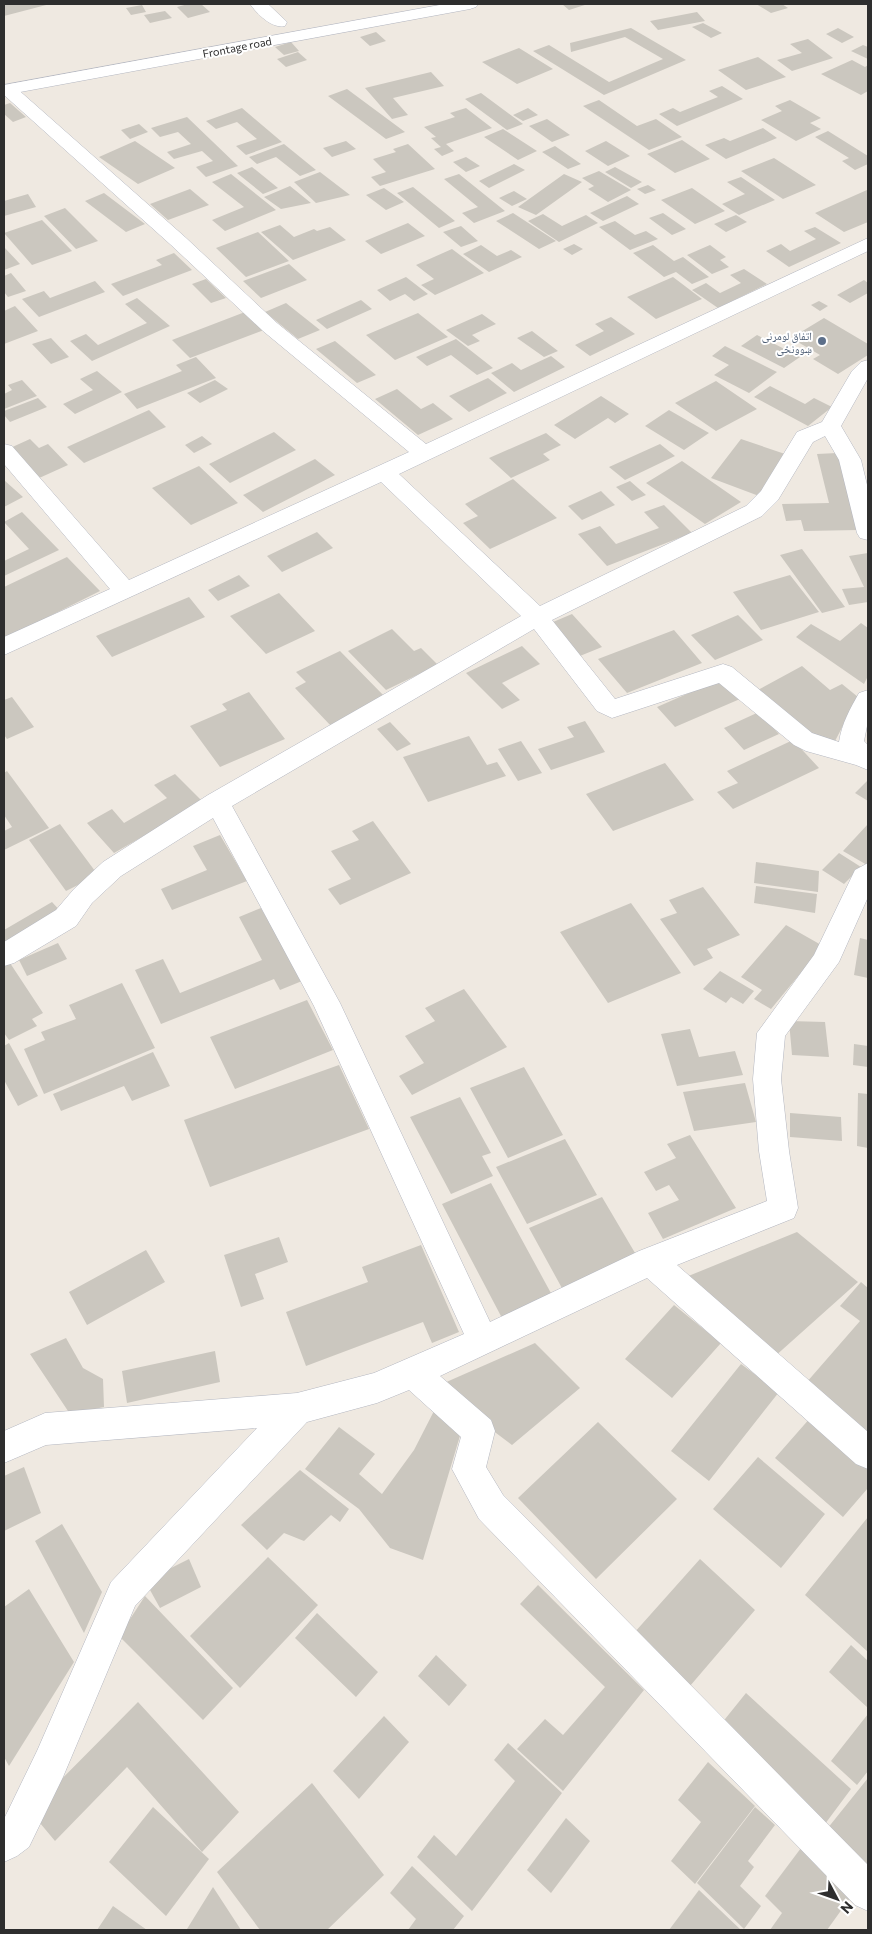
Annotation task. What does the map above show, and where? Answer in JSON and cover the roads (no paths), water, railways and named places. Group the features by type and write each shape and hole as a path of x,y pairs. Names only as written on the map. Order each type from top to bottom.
{"street":[{"path":"258,4 279,22"},
{"name":"Frontage road","path":"5,85 470,4"},
{"path":"5,85 254,27 298,19"},
{"path":"5,85 270,327 424,453"},
{"path":"4,647 384,472 868,244"},
{"path":"4,955 66,918 84,896 112,869 218,802 538,617 754,511 770,494 805,437 830,426 859,375 868,366"},
{"path":"830,426 850,460 868,533"},
{"path":"4,451 125,592"},
{"path":"384,472 538,617 606,705 612,709 723,673 803,739 815,745 866,759"},
{"path":"866,759 851,743 854,724 868,699"},
{"path":"218,802 326,1003 483,1341"},
{"path":"4,1447 45,1429 297,1409 377,1388 483,1341 650,1261 745,1225 783,1208 774,1151 767,1079 771,1034 825,962 864,877 868,873"},
{"path":"650,1261 868,1453"},
{"path":"413,1373 479,1432 469,1469 490,1507 868,1892"},
{"path":"4,1844 16,1834 50,1764 123,1594 297,1409"}],"place":[{"name":"اتفاق لومړنی ښوونځی","path":"822,341"}]}
